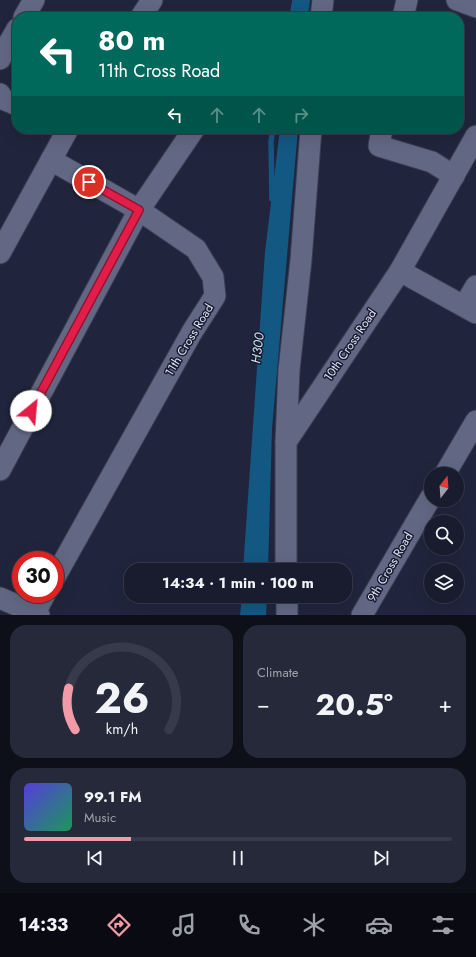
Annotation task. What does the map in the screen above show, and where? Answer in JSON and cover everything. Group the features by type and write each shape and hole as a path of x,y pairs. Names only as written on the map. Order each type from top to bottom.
{"street":[{"path":"27,12 34,0"},
{"path":"144,12 152,0"},
{"path":"321,12 322,0"},
{"path":"404,12 407,0"},
{"path":"457,0 476,7"},
{"path":"0,59 12,38"},
{"path":"0,94 3,99 12,103"},
{"path":"0,253 65,134"},
{"path":"0,470 139,210 191,134"},
{"path":"286,563 286,442 289,370 301,260 311,134"},
{"path":"381,134 379,146 432,162 454,176"},
{"name":"10th Cross Road","path":"286,442 400,271 476,136"},
{"name":"11th Cross Road","path":"51,160 139,210 196,249 212,277 215,296 192,332 64,561"},
{"path":"400,271 470,309 476,286"},
{"path":"449,467 476,421"},
{"name":"9th Cross Road","path":"362,615 425,507"},
{"path":"0,598 37,614 41,603"},
{"path":"287,603 287,615"}],"water":[{"path":"296,0 310,0 309,12 295,12"},
{"path":"279,134 298,134 272,429 268,563 243,563 265,252"},
{"path":"241,603 267,603 266,615 240,615"}],"waterway":[{"name":"H300","path":"293,12 295,0"},
{"name":"H300","path":"272,134 272,199"}],"route":[{"path":"31,411 139,210 89,182"}]}
